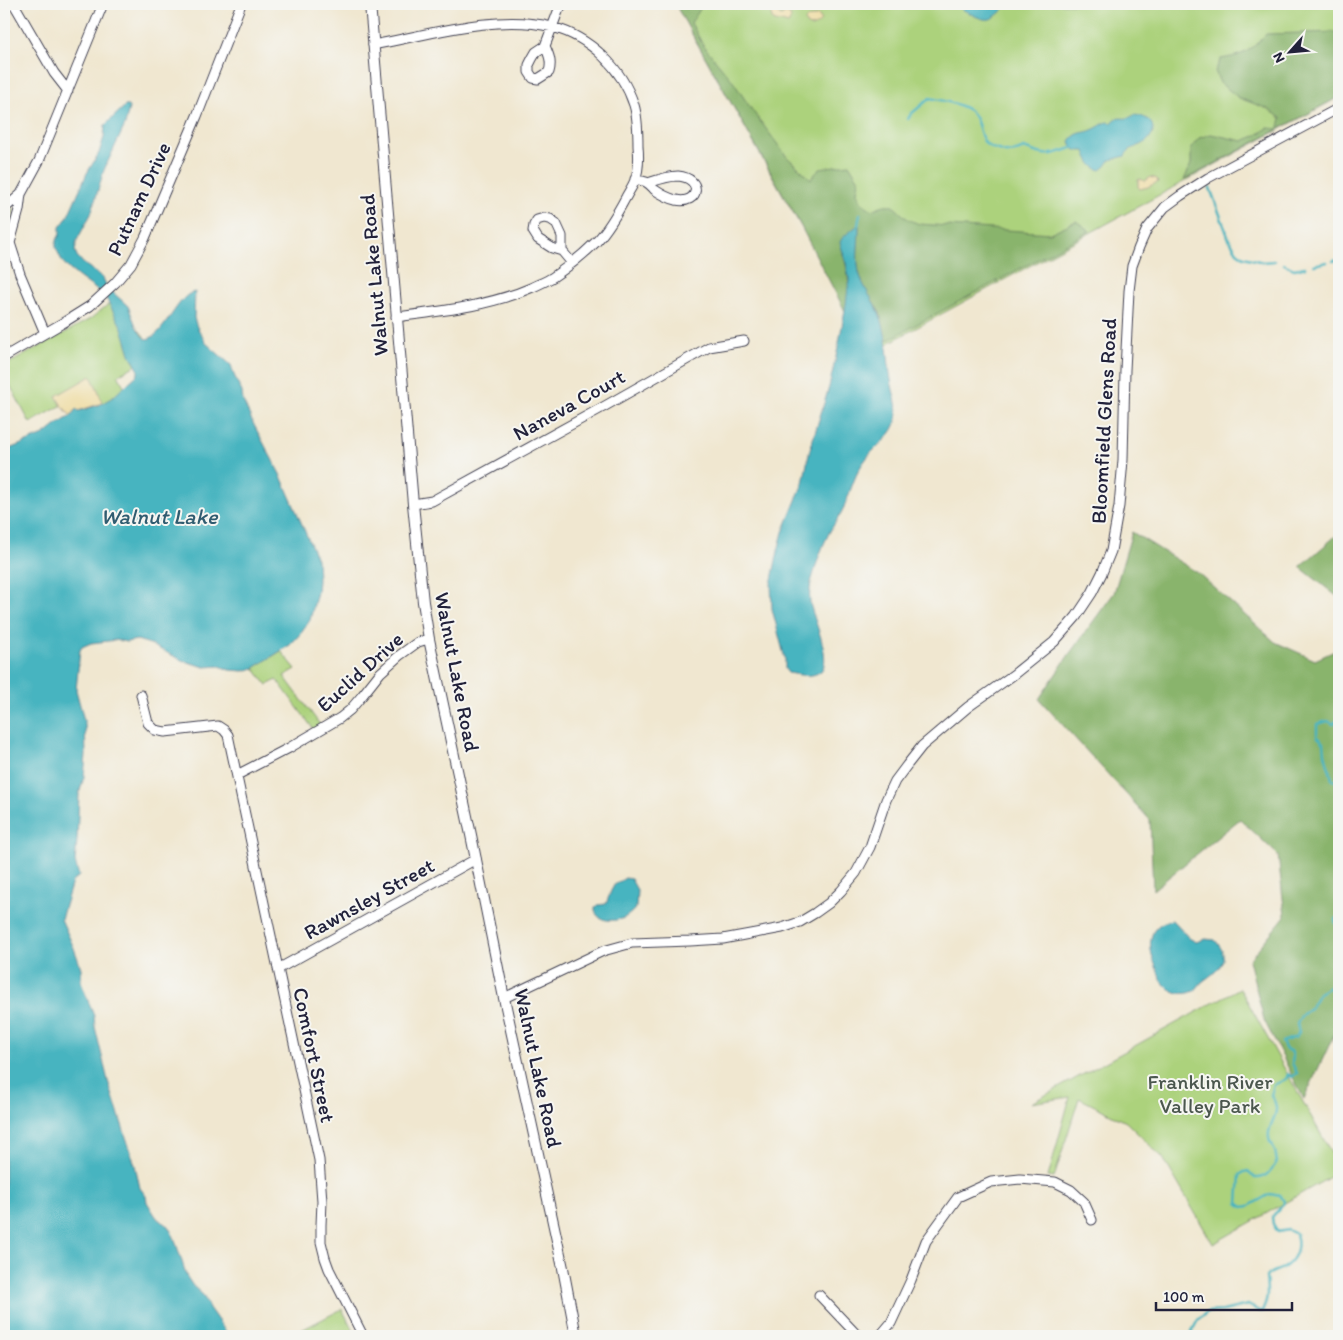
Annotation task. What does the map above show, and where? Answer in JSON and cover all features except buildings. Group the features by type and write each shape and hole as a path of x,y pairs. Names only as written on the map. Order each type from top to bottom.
{"street":[{"path":"14,4 48,64 68,91"},
{"path":"4,209 21,194 43,154 103,4"},
{"name":"Putnam Drive","path":"4,357 78,314 96,301 131,264 145,238 197,116 241,4"},
{"name":"Walnut Lake Road","path":"370,4 396,317 423,602 429,639 576,1336"},
{"path":"545,46 561,5"},
{"path":"373,45 446,30 505,22 552,27 571,33 589,44 614,68 634,106 638,132 638,159 635,179 616,215 597,241 572,263 551,278 517,294 443,311 396,317"},
{"name":"Bloomfield Glens Road","path":"504,998 603,951 632,943 723,939 782,928 800,922 815,913 841,891 856,873 870,847 886,800 895,781 917,752 968,707 1054,642 1076,617 1092,593 1102,573 1111,551 1120,506 1125,370 1132,266 1147,229 1165,207 1208,178 1339,108"},
{"path":"635,179 648,182 672,176 684,177 692,181 696,191 690,198 675,200 660,193 648,182"},
{"path":"10,243 19,210 21,194"},
{"path":"4,233 10,243 20,274 45,333"},
{"path":"562,251 572,263"},
{"name":"Naneva Court","path":"413,504 432,501 709,347 744,341"},
{"name":"Euclid Drive","path":"237,775 289,748 340,718 361,698 380,673 400,655 418,642 429,639"},
{"name":"Comfort Street","path":"141,695 148,723 155,730 165,732 218,726 228,735 319,1160 322,1200 321,1242 329,1269 363,1336"},
{"name":"Rawnsley Street","path":"278,969 476,859"},
{"path":"880,1336 891,1323 912,1280 926,1241 958,1198 991,1182 1020,1179 1055,1182 1070,1190 1084,1202 1092,1220"},
{"path":"819,1295 858,1336"}],"green space":[{"path":"675,4 1339,4 1339,97 872,352"},
{"path":"675,4 701,4 699,12 691,23 703,45 732,80 787,157 811,179 820,168 849,164 859,180 857,192 861,202 872,210 885,205 892,206 908,219 919,224 1050,233 1076,221 1090,231 886,341 880,313 864,287 859,273 857,260 859,225 843,254 848,282 845,311 795,215"},
{"path":"1339,32 1339,97 1184,180 1191,164 1191,148 1199,138 1211,134 1243,141 1268,128 1277,129 1279,127 1281,118 1268,109 1239,98 1220,83 1215,71 1221,59 1236,56 1246,51 1256,45 1266,34"},
{"path":"13,208 8,229 4,225 4,215"},
{"path":"114,300 158,353 118,375 138,412 108,427 88,391 30,423 4,374 4,366 90,319"},
{"path":"1132,532 1198,573 1275,642 1315,660 1339,649 1339,1024 1304,1099 1264,1020 1249,960 1285,916 1278,855 1240,819 1153,890 1150,820 1039,699 1114,593"},
{"path":"1339,533 1339,598 1300,567"},
{"path":"281,651 296,669 284,676 321,726 314,730 277,680 267,685 254,668"},
{"name":"Franklin River Valley Park","path":"1240,988 1339,1167 1339,1172 1213,1244 1163,1158 1126,1122 1079,1098 1054,1178 1048,1177 1070,1097 1031,1103"},
{"path":"342,1309 356,1336 290,1336"}],"sand":[{"path":"775,11 781,16 786,13 790,15 789,23 772,19 771,14"},
{"path":"818,15 821,19 818,24 811,27 806,24 807,18"},
{"path":"1151,177 1157,179 1158,182 1140,189 1138,187 1138,180 1145,181"},
{"path":"91,376 102,403 78,411 76,409 71,416 56,396"}],"water":[{"path":"953,4 1009,4 995,17 986,19 976,17"},
{"name":"Walnut Lake","path":"125,106 129,108 125,125 104,170 91,214 77,240 75,251 83,263 103,278 107,287 128,306 136,326 142,336 147,339 160,331 183,299 195,292 194,318 197,327 206,343 231,365 242,392 243,401 281,476 317,559 317,592 310,620 290,645 254,668 244,671 229,670 220,666 205,667 184,661 137,640 91,643 80,650 76,690 85,724 86,755 84,777 79,794 75,862 79,876 72,882 61,919 81,968 81,982 94,1016 108,1081 135,1165 140,1188 155,1215 168,1226 174,1237 187,1277 203,1295 209,1308 229,1336 4,1336 4,451 44,435 71,416 76,409 79,411 99,405 113,397 138,374 138,369 130,354 122,328 106,298 69,269 62,261 56,248 60,227 67,218 87,173 99,153 104,137 105,125"},
{"path":"1134,115 1149,120 1153,127 1151,136 1144,143 1129,150 1125,156 1110,160 1101,170 1092,165 1085,151 1073,149 1070,141 1077,134 1092,130 1107,122 1112,123 1117,119 1128,118"},
{"path":"858,225 859,272 882,321 897,417 896,423 889,435 862,464 841,514 829,533 820,554 811,582 810,599 825,661 823,668 818,673 799,675 788,673 785,669 785,659 772,609 771,584 783,532 803,483 810,449 829,387 838,348 849,280 840,242 843,237"},
{"path":"625,878 631,879 637,890 636,908 624,918 605,920 601,918 596,913 595,908 598,905 606,904 613,886"},
{"path":"1172,920 1189,938 1196,942 1205,939 1215,940 1221,948 1223,955 1222,962 1217,970 1190,993 1179,993 1164,984 1153,957 1151,939 1153,932 1159,925"}],"waterway":[{"path":"908,119 911,114 930,98 956,104 970,111 976,119 984,142 997,150 1011,152 1024,148 1048,154 1072,148"},
{"path":"1210,188 1229,239 1237,252 1244,257 1263,262 1274,261"},
{"path":"858,225 860,214"},
{"path":"1333,261 1339,260"},
{"path":"1314,265 1327,262"},
{"path":"1284,264 1294,269 1305,267"},
{"path":"1339,719 1333,724 1328,721 1317,724 1317,736 1324,743 1332,779 1339,783"},
{"path":"1339,841 1339,845"},
{"path":"1339,916 1335,920 1339,932"},
{"path":"1192,1336 1192,1331 1198,1320 1207,1312 1223,1311 1248,1305 1262,1311 1267,1299 1266,1277 1287,1265 1296,1253 1296,1234 1288,1230 1278,1232 1273,1224 1272,1217 1283,1205 1284,1201 1280,1196 1270,1194 1249,1206 1243,1207 1238,1203 1240,1175 1248,1171 1255,1178 1262,1177 1277,1162 1275,1151 1269,1138 1270,1127 1276,1110 1271,1095 1274,1085 1286,1079 1288,1074 1292,1077 1297,1073 1292,1063 1293,1056 1291,1051 1286,1050 1282,1042 1296,1037 1299,1032 1297,1024 1301,1016 1311,1007 1319,993 1333,985 1339,976"}]}
